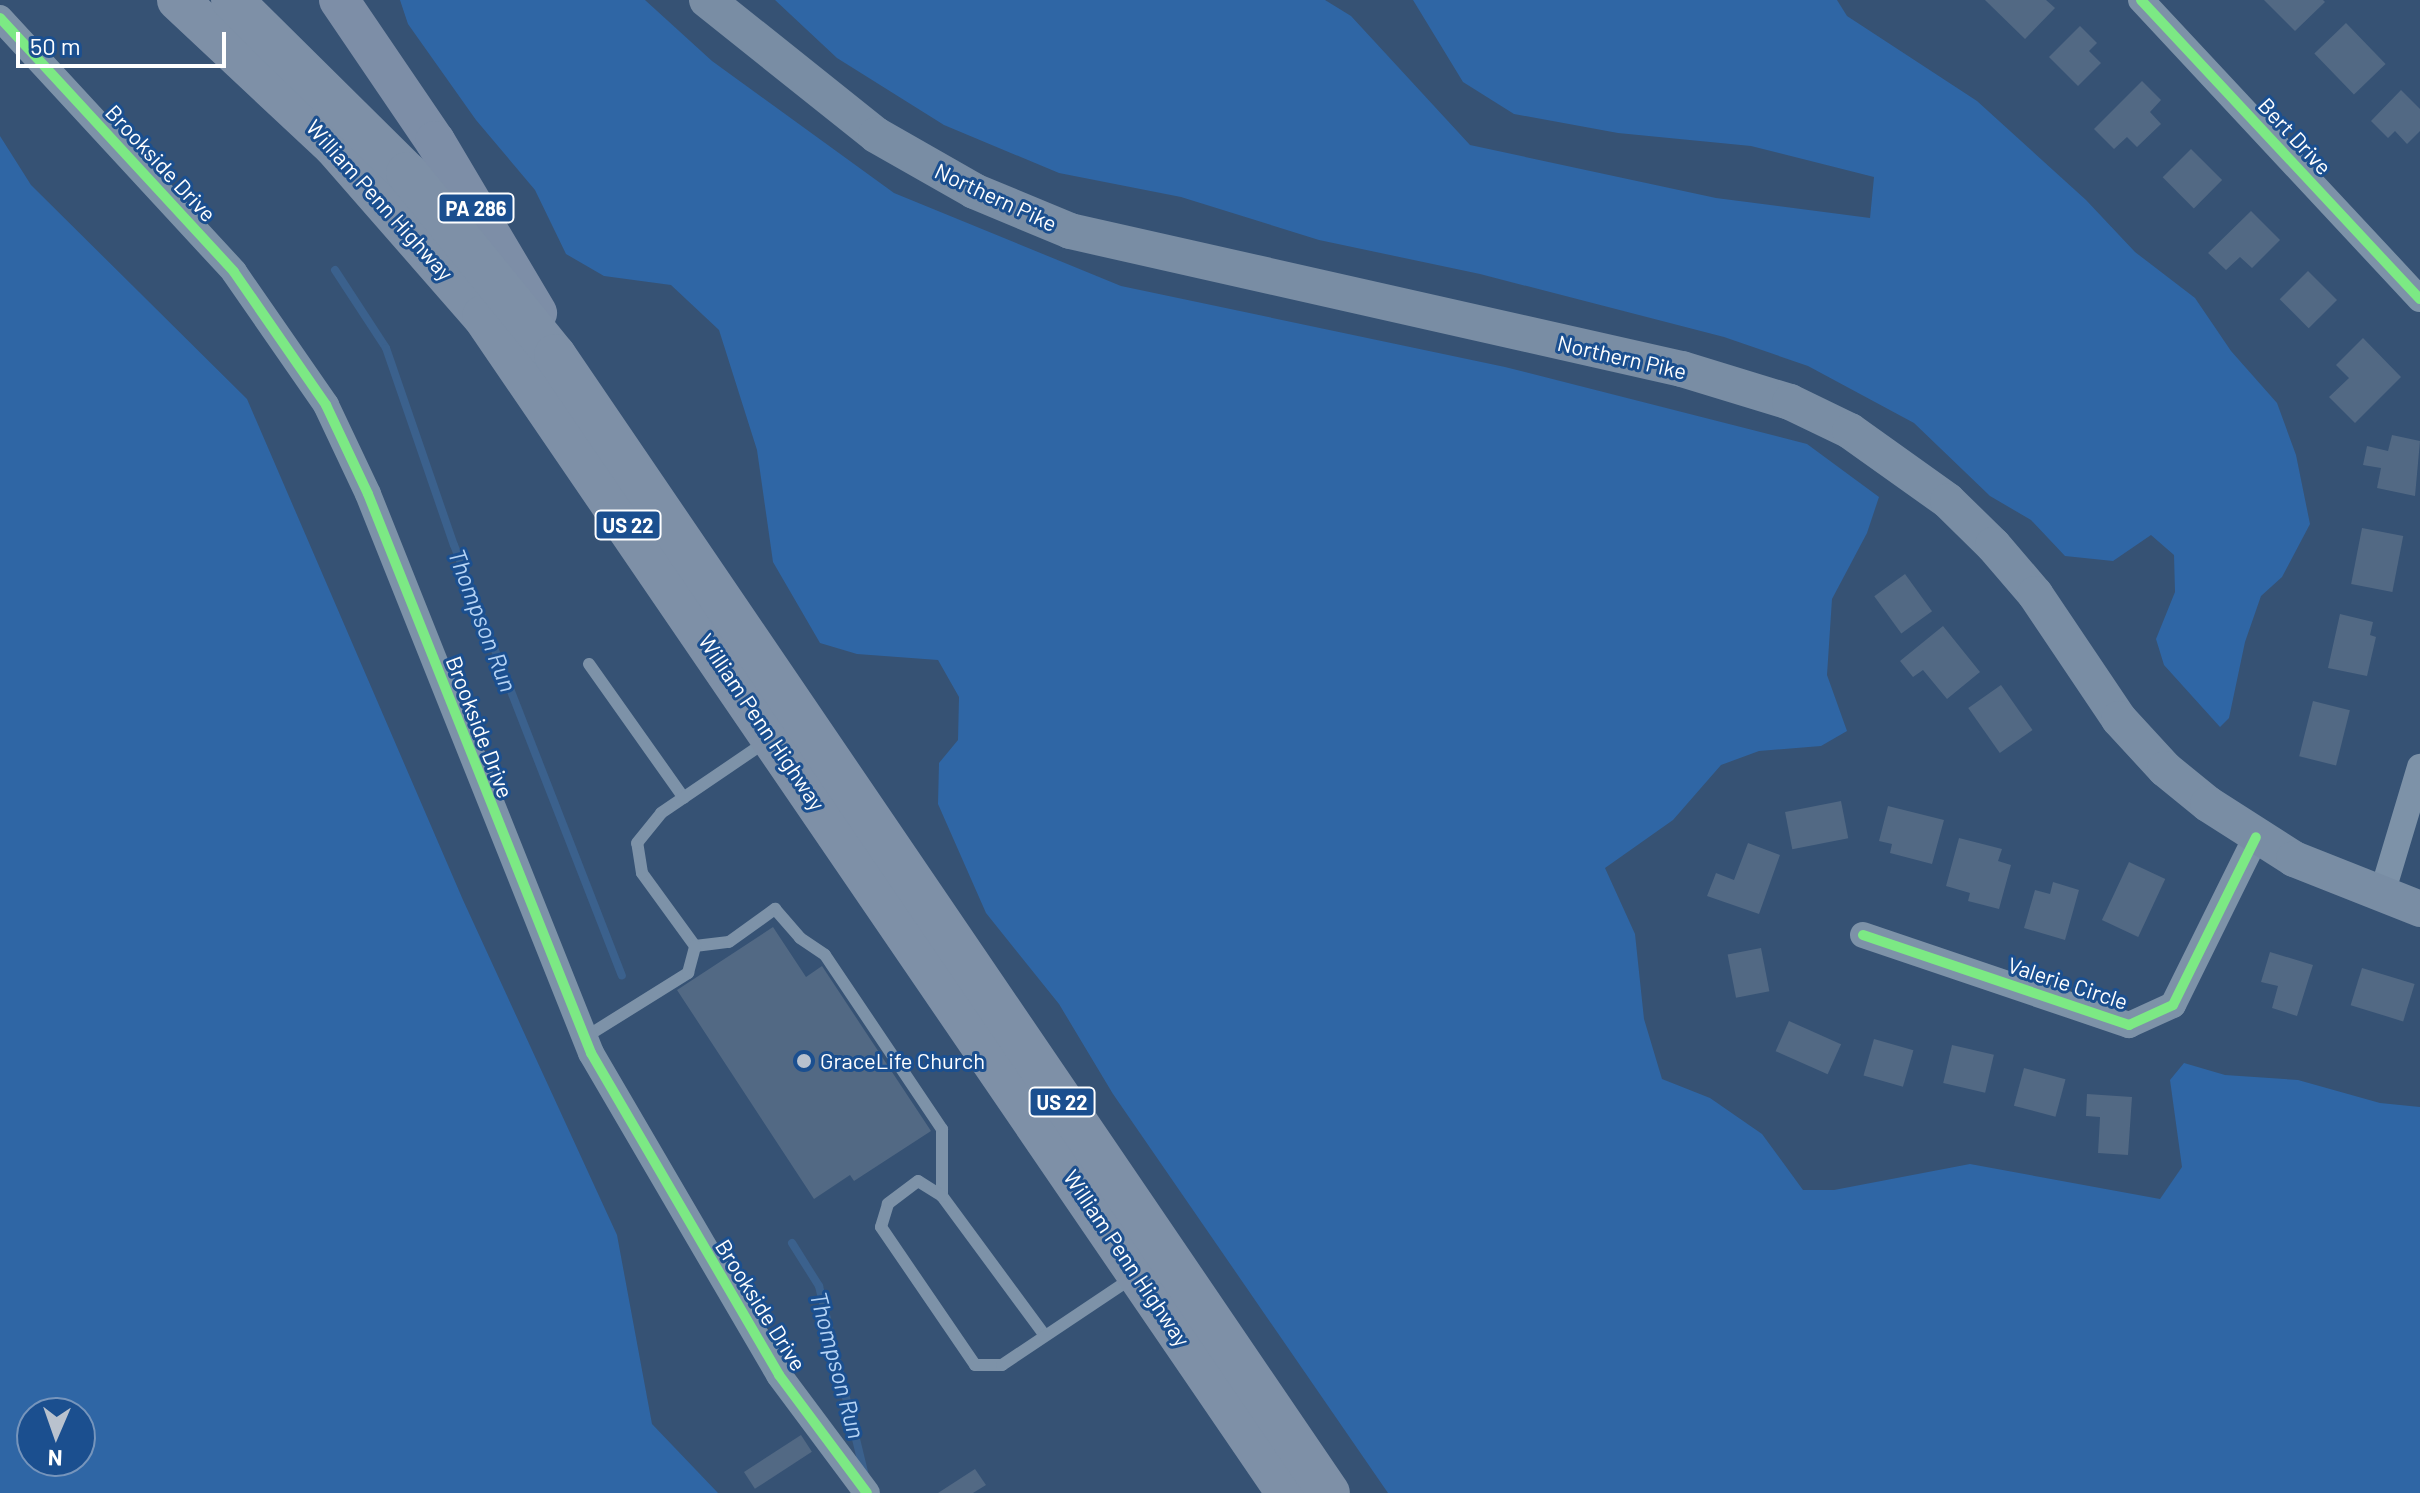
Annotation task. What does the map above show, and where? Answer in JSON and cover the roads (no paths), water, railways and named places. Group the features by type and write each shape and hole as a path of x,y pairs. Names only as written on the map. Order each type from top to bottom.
{"highway":[{"name":"William Penn Highway","path":"178,0 334,146 473,304 773,737 1287,1493"},
{"name":"William Penn Highway","path":"232,0 359,121 460,233 602,424 1329,1493"}],"main road":[{"name":"PA 286","path":"339,0 459,180 602,424"},
{"name":"Northern Pike","path":"707,0 876,135 974,191 1070,231 1682,369 1790,402 1850,431 1948,501 1993,545 2035,594 2128,729 2165,769 2256,837 2381,897 2420,909"}],"street":[{"name":"Bert Drive","path":"2141,0 2420,299"},
{"name":"Brookside Drive","path":"0,18 234,272 326,405 368,494 584,1038 629,1127 779,1375 867,1493"},
{"path":"2381,897 2420,767"},
{"name":"Valerie Circle","path":"1863,935 2129,1025 2173,1005 2256,837"}],"lane":[{"path":"589,664 684,798"},
{"path":"695,946 642,873 637,843 661,813 773,737"},
{"path":"695,946 729,942 775,909 800,938 825,955 942,1129 942,1196"},
{"path":"584,1038 688,973 695,946"},
{"path":"1043,1333 942,1196 918,1181 888,1204 881,1227 975,1365 1002,1365 1043,1333 1138,1274"}],"waterway":[{"name":"Thompson Run","path":"335,270 386,348 454,545 622,975"},
{"name":"Thompson Run","path":"792,1243 819,1286 865,1476"}],"place":[{"name":"GraceLife Church","path":"804,1061"}]}
